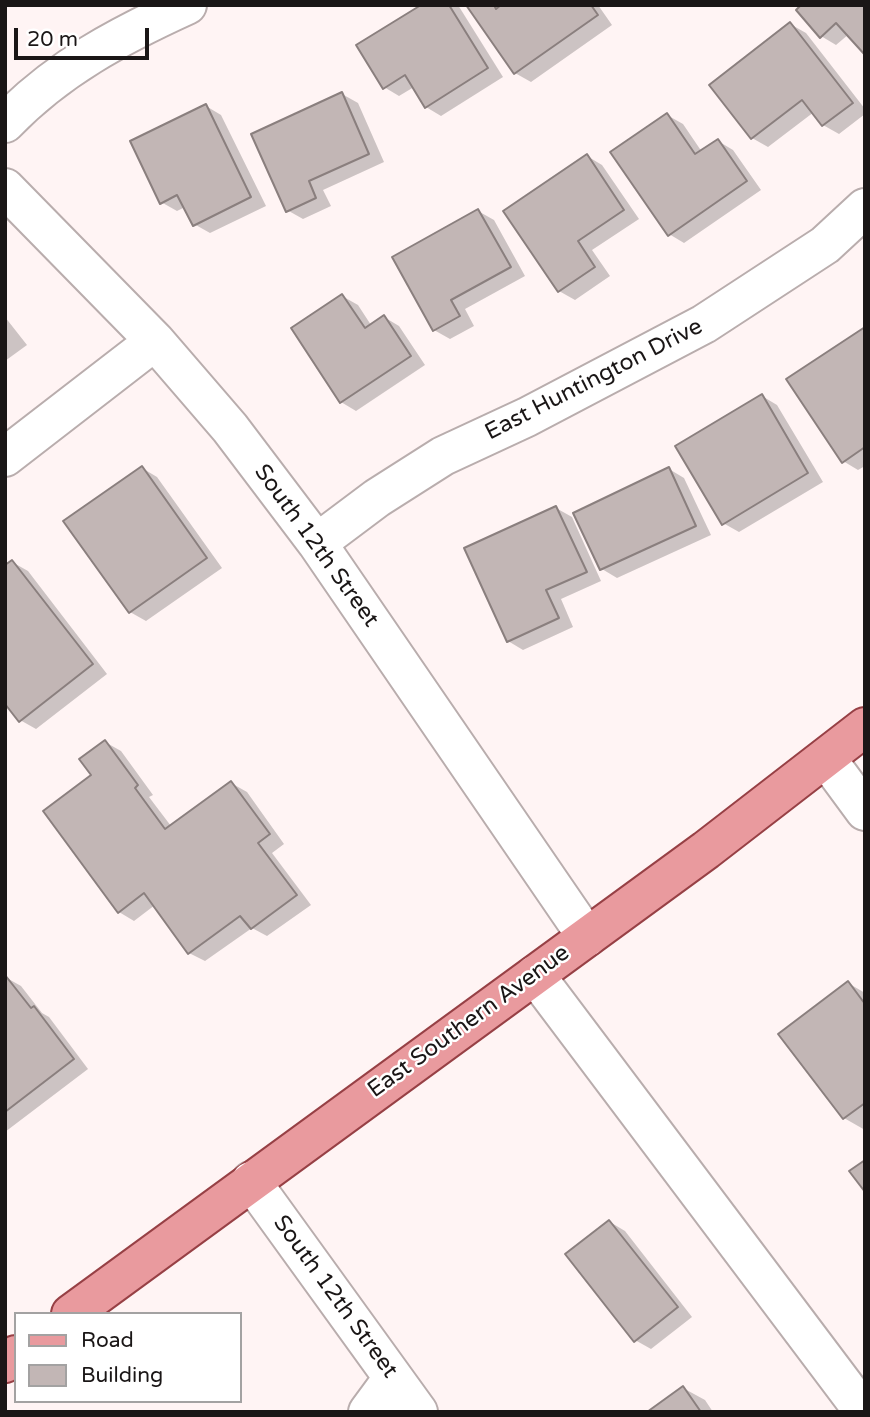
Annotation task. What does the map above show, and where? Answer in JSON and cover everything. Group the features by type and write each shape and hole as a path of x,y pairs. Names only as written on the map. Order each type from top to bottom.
{"main road":[{"name":"East Southern Avenue","path":"74,1312 706,850 865,727"}],"street":[{"path":"5,123 74,63 145,24 187,5"},
{"name":"South 12th Street","path":"5,188 155,341 230,428 317,543 587,937"},
{"name":"East Huntington Drive","path":"317,543 377,498 443,456 527,417 704,324 825,245 865,208"},
{"path":"5,457 155,341"},
{"path":"826,758 865,811"},
{"path":"535,975 864,1412"},
{"name":"South 12th Street","path":"251,1181 418,1412"},
{"path":"368,1412 393,1378"}],"building":[{"path":"421,5 449,5 488,68 425,108 405,75 383,89 356,45"},
{"path":"466,5 494,5 496,9 501,5 591,5 598,15 514,74"},
{"path":"801,5 865,5 865,55 836,23 820,38 796,10"},
{"path":"790,22 853,103 822,126 802,100 751,139 709,85"},
{"path":"342,92 369,154 309,181 316,198 286,212 251,134"},
{"path":"206,104 251,197 193,226 177,195 160,204 130,141"},
{"path":"667,113 695,154 718,139 747,181 668,236 610,152"},
{"path":"587,154 624,210 578,241 595,267 558,292 503,211"},
{"path":"478,209 511,267 451,300 460,316 433,331 392,257"},
{"path":"342,294 365,328 384,315 411,356 340,403 291,328"},
{"path":"865,327 865,447 842,463 786,379"},
{"path":"762,394 808,473 722,525 675,446"},
{"path":"142,466 207,558 129,613 63,521"},
{"path":"669,467 696,526 600,570 573,513"},
{"path":"556,506 587,572 546,590 559,618 507,642 464,548"},
{"path":"12,560 93,664 19,722 5,704 5,565"},
{"path":"105,740 138,785 135,788 165,829 231,781 270,834 258,843 297,895 251,929 240,916 188,954 144,893 118,913 43,811 91,775 79,759"},
{"path":"5,975 31,1008 34,1006 74,1059 5,1112"},
{"path":"848,981 865,1004 865,1103 843,1119 778,1034"},
{"path":"865,1160 865,1192 849,1171"},
{"path":"609,1220 678,1307 634,1342 565,1254"},
{"path":"683,1386 701,1412 647,1412"}]}
